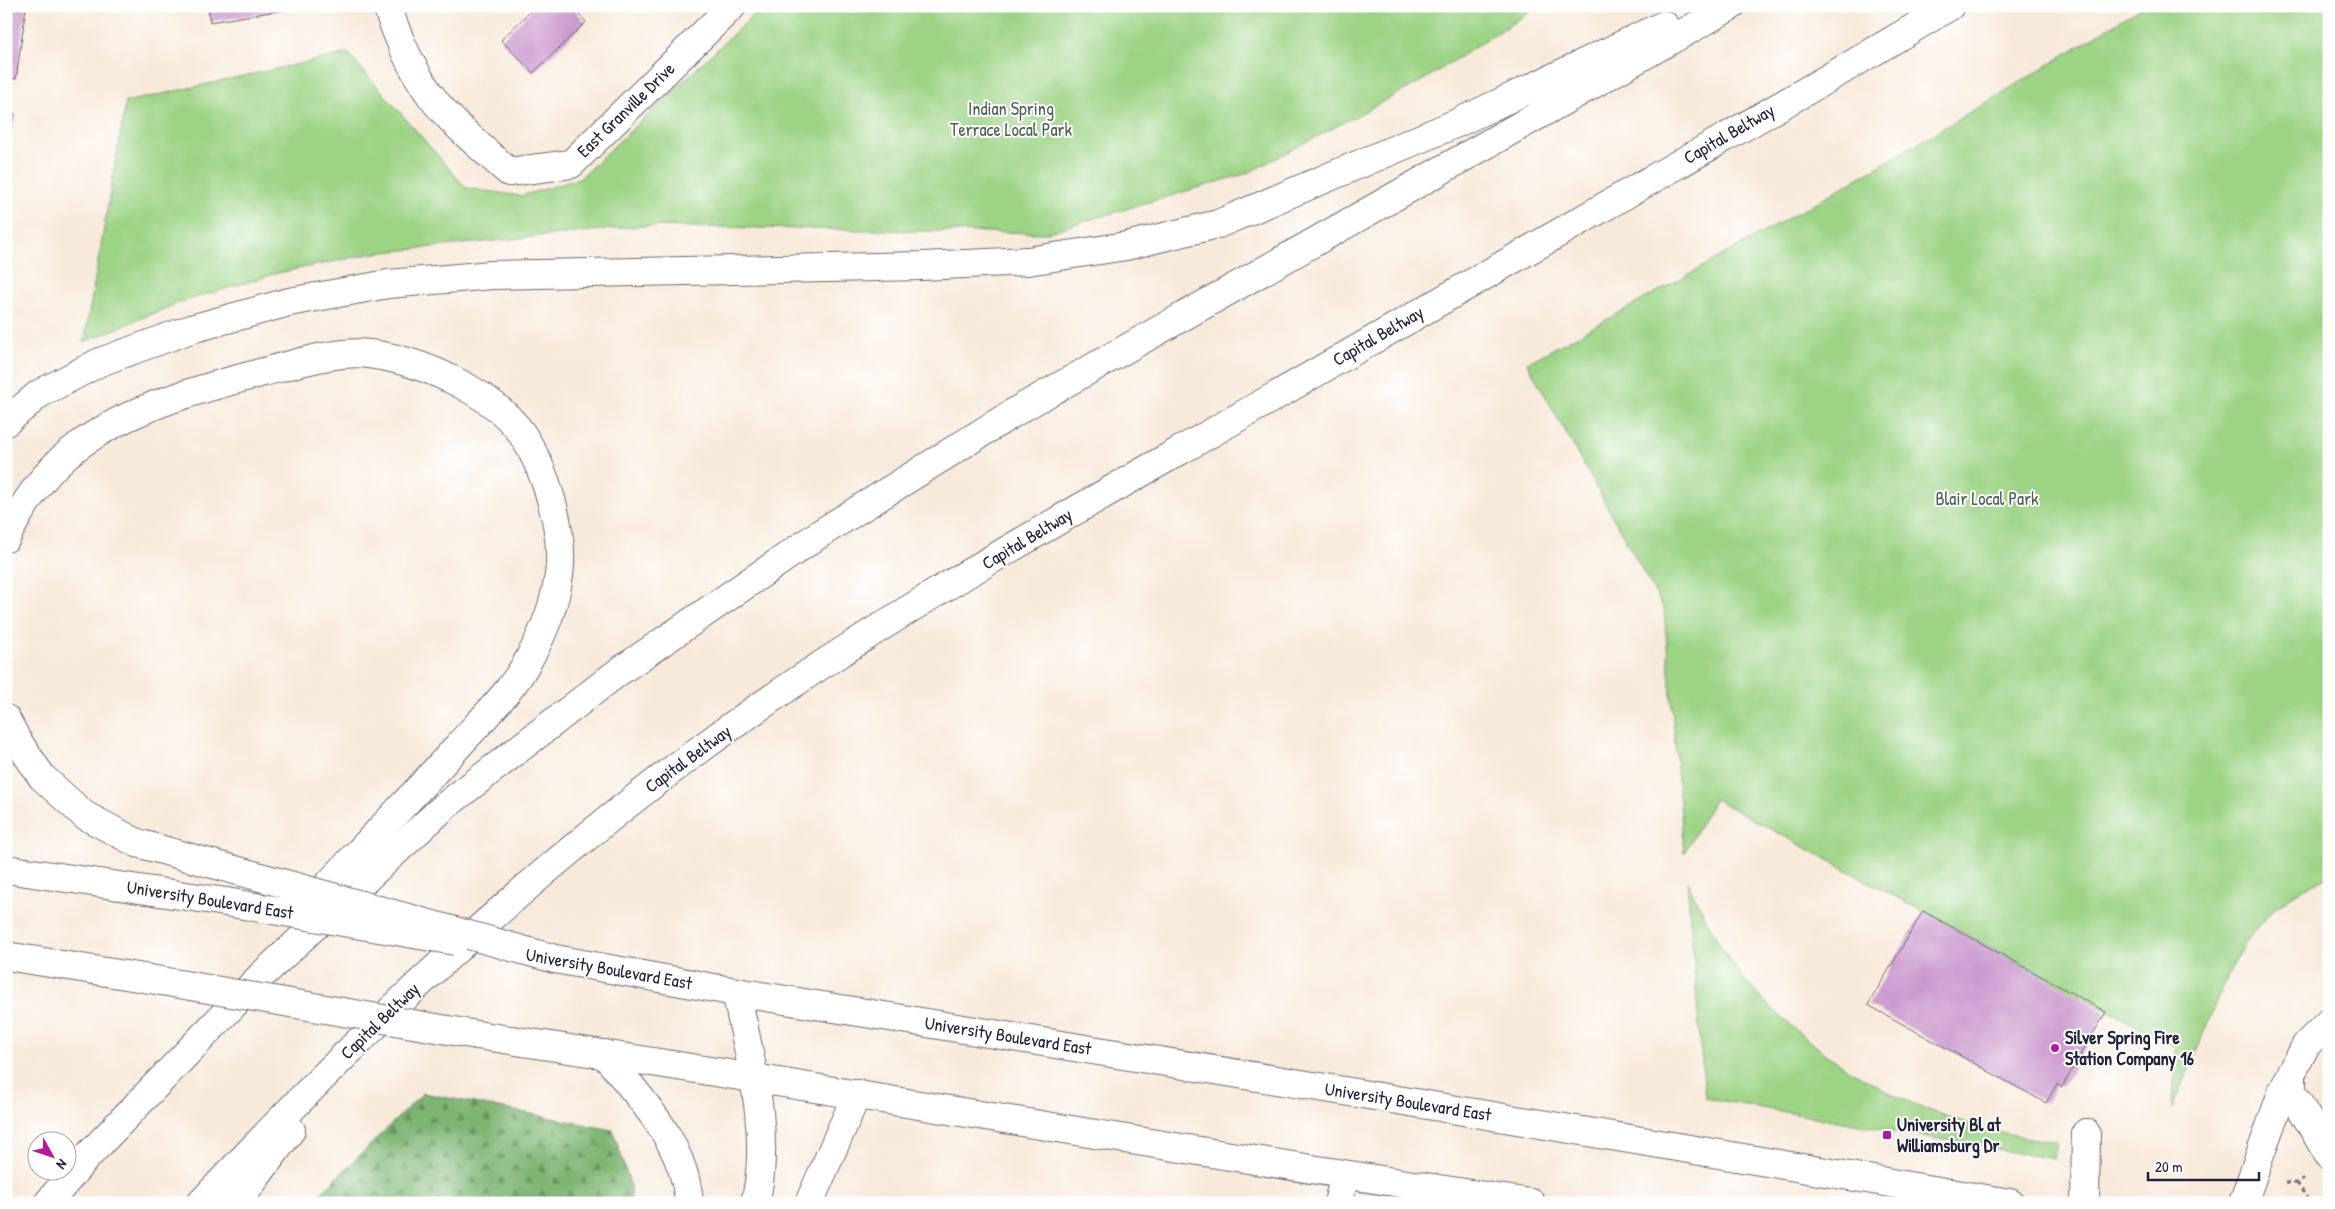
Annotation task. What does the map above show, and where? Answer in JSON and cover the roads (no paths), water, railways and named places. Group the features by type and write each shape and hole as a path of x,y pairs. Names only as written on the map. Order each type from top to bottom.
{"main road":[{"name":"East Granville Drive","path":"387,6 396,33 432,97 479,147 509,172 571,164 732,6"},
{"path":"6,422 39,394 100,362 191,329 289,302 388,284 492,275 951,265 1028,261 1126,246 1218,224 1457,123 1704,6"},
{"path":"84,1160 262,975 445,806 617,673 822,533 1018,410 1730,6"},
{"name":"Capital Beltway","path":"201,1203 266,1133 363,1037 530,883 612,815 702,748 812,671 894,618 1081,507 1950,6"},
{"path":"6,538 39,484 77,446 124,418 194,391 312,359 364,353 404,360 447,377 489,401 521,433 544,474 558,525 559,574 547,619 529,660 498,702 436,771 263,954 48,1203"},
{"path":"6,719 17,740 42,777 84,815 137,843 555,959"},
{"name":"University Boulevard East","path":"6,869 226,902 736,992 1362,1094 2010,1203"},
{"path":"6,956 477,1035 754,1077 1345,1175 1531,1203"},
{"path":"736,992 754,1077 760,1132 759,1184 754,1203"},
{"path":"2243,1203 2283,1090 2306,1045 2329,1022"},
{"path":"237,1203 363,1037"},
{"path":"604,1054 665,1130 688,1182 689,1203"},
{"path":"2292,1072 2292,1092 2320,1166"},
{"path":"809,1203 857,1094"},
{"path":"2085,1203 2086,1133"},
{"path":"1338,1203 1345,1175"}],"place":[{"name":"Silver Spring Fire Station Company 16","path":"2055,1048"},
{"name":"University Bl at Williamsburg Dr","path":"1887,1135"}],"park label":[{"name":"Indian Spring Terrace Local Park","path":"1011,119"},
{"name":"Blair Local Park","path":"1987,499"}]}
